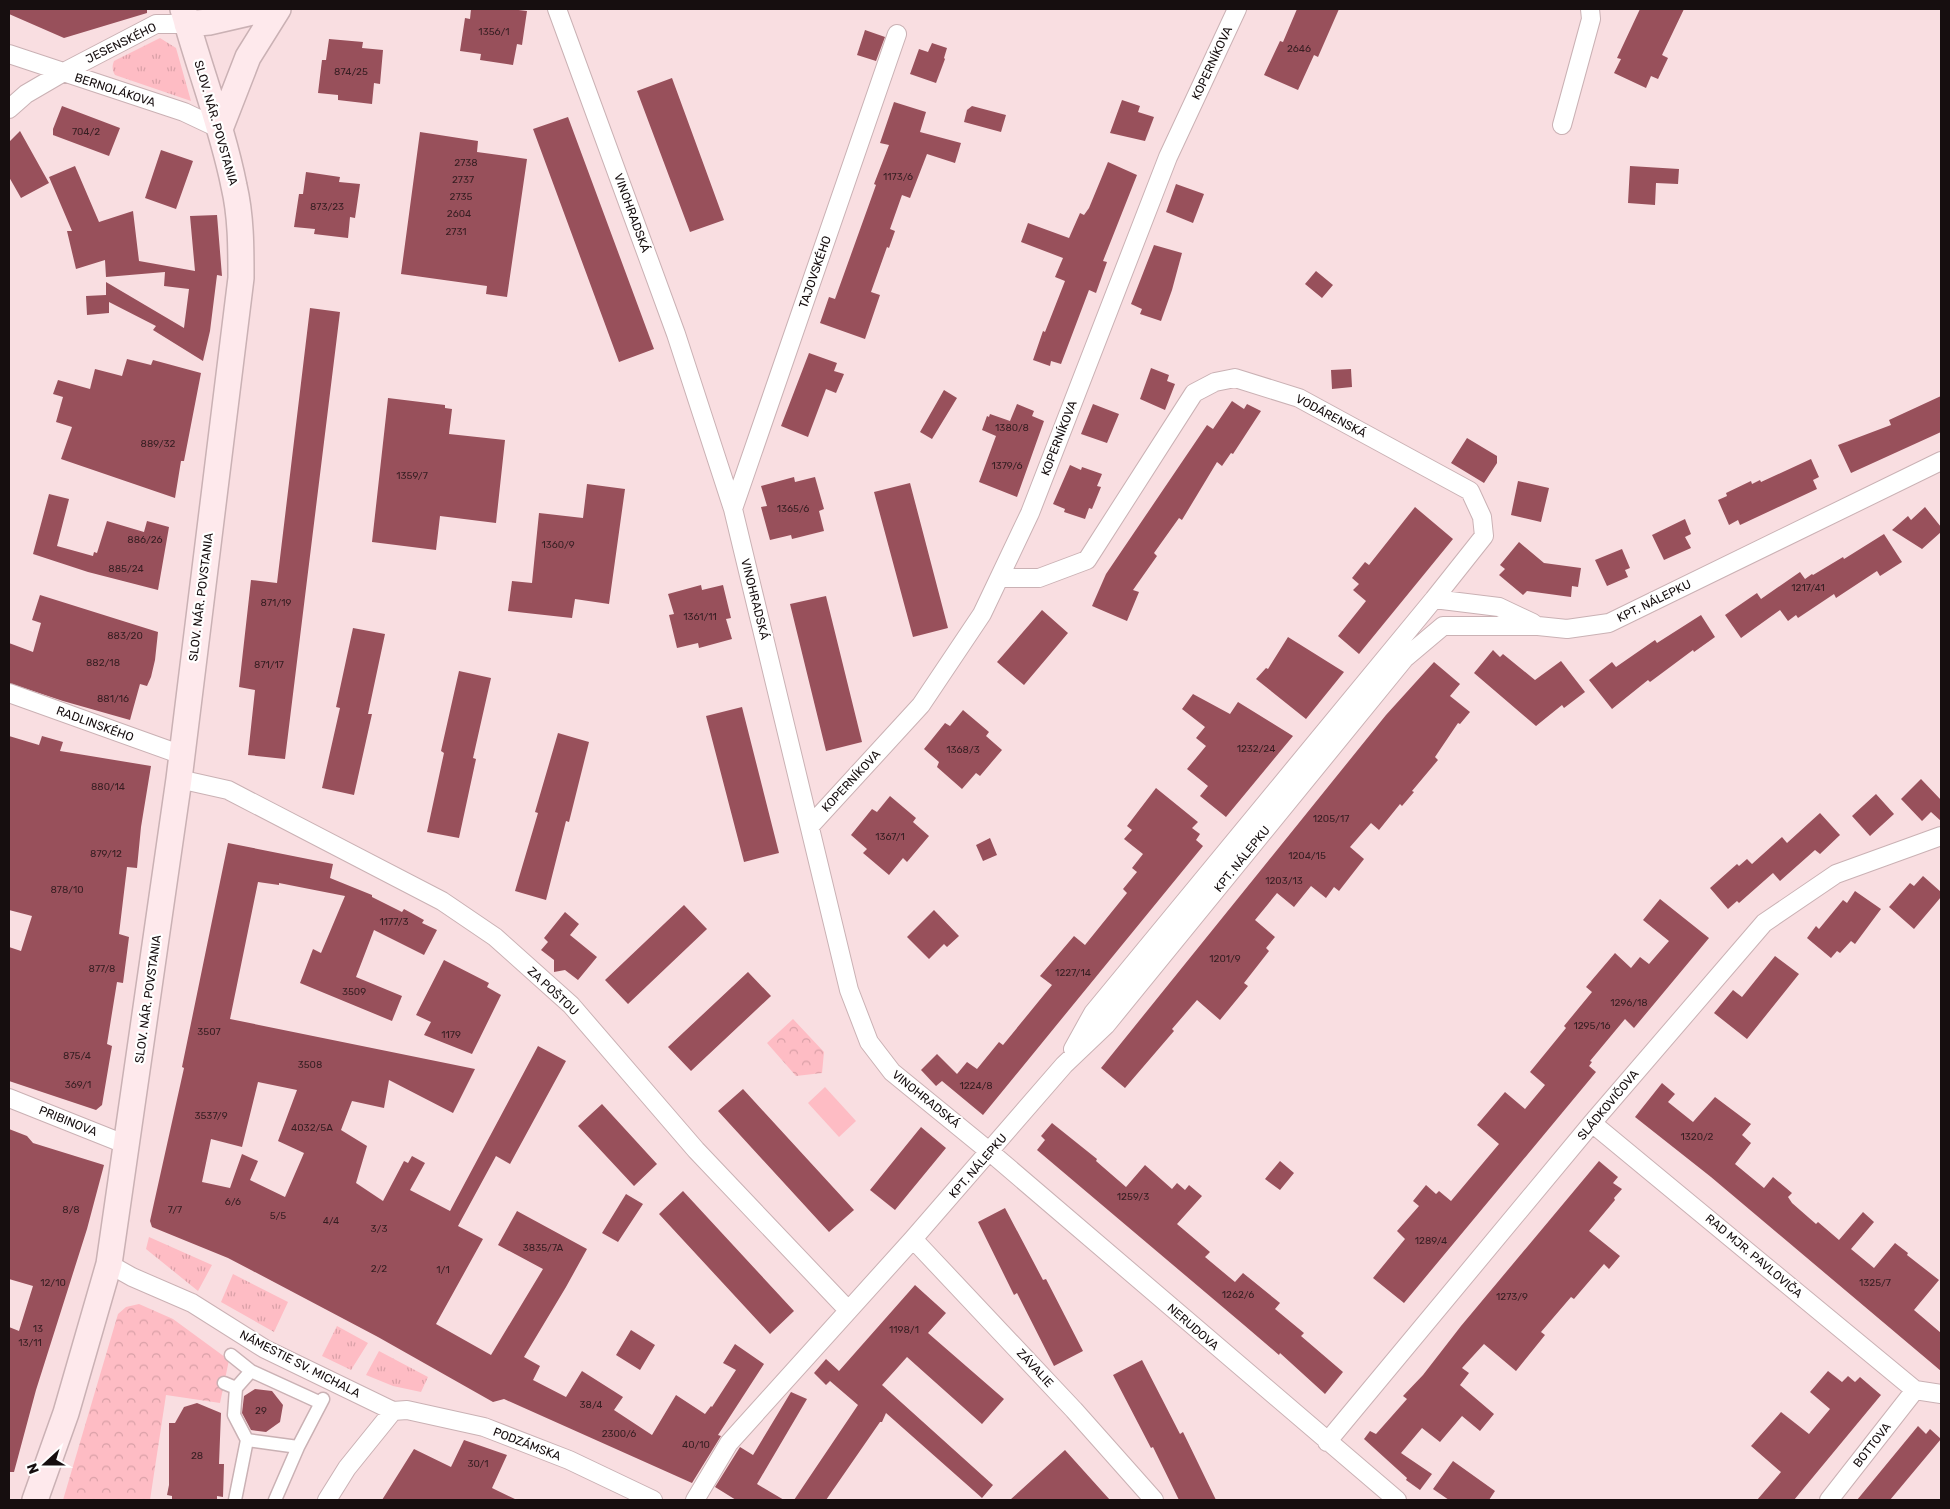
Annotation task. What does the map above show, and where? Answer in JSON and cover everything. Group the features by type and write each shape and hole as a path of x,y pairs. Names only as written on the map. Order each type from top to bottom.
{"main road":[{"path":"185,17 209,22 266,9"},
{"path":"220,129 248,57 278,9"},
{"name":"SLOV. NÁR. POVSTANIA","path":"109,1264 180,767 241,278 239,222 235,188 220,129 185,17"},
{"path":"35,1500 66,1414 109,1264"}],"street":[{"name":"VINOHRADSKÁ","path":"557,9 676,334 733,509 811,825 849,990 869,1042 892,1072 990,1152"},
{"name":"KOPERNÍKOVA","path":"811,825 921,705 982,614 1030,513 1168,157 1237,9"},
{"path":"1562,125 1591,19 1590,9"},
{"name":"JESENSKÉHO","path":"9,109 26,94 62,73 156,24 185,17"},
{"name":"TAJOVSKÉHO","path":"733,509 897,34"},
{"name":"BERNOLÁKOVA","path":"9,54 184,112 220,129"},
{"name":"VODÁRENSKÁ","path":"999,578 1039,578 1087,560 1194,392 1216,382 1235,378 1299,398 1470,491 1482,516 1484,536 1093,1013 1064,1065"},
{"name":"KPT. NÁLEPKU","path":"695,1500 728,1443 913,1239 1064,1065 1106,1025 1405,658 1443,626 1538,626 1567,629 1609,623 1941,461"},
{"path":"1434,599 1499,607 1538,626"},
{"name":"RADLINSKÉHO","path":"9,693 180,767"},
{"name":"ZA POŠTOU","path":"180,767 442,901 495,937 571,1005 696,1150 848,1310"},
{"name":"SLÁDKOVIČOVA","path":"1327,1442 1592,1123 1764,923 1836,874 1941,836"},
{"name":"PRIBINOVA","path":"9,1098 127,1145"},
{"name":"RAD MJR. PAVLOVIČA","path":"1592,1123 1915,1390"},
{"name":"NERUDOVA","path":"990,1152 1397,1500"},
{"name":"ZÁVALIE","path":"913,1239 1074,1410 1154,1500"},
{"name":"NÁMESTIE SV. MICHALA","path":"109,1264 132,1277 192,1303 265,1349 393,1411"},
{"name":"NÁMESTIE SV. MICHALA","path":"231,1355 251,1371 322,1401 298,1447 275,1500"},
{"path":"235,1500 247,1440 234,1415 230,1386 251,1371"},
{"path":"1915,1390 1941,1394"},
{"name":"BOTTOVA","path":"1829,1500 1915,1390"},
{"name":"PODZÁMSKA","path":"393,1411 407,1410 484,1427 569,1460 653,1500"},
{"path":"327,1500 347,1468 393,1411"},
{"path":"247,1440 298,1447"}],"green space":[{"path":"160,38 176,48 191,101 115,75 114,73 114,61"},
{"path":"793,1019 824,1052 822,1073 796,1076 767,1043"},
{"path":"825,1087 856,1121 839,1137 808,1103"},
{"path":"149,1237 212,1265 198,1291 146,1249"},
{"path":"233,1274 288,1302 274,1332 221,1302"},
{"path":"139,1304 173,1319 229,1360 220,1403 166,1395 150,1500 63,1500 118,1314 126,1307"},
{"path":"337,1326 368,1343 351,1370 322,1356"},
{"path":"379,1351 428,1377 421,1392 393,1386 366,1375"}],"building":[{"path":"9,9 147,9 147,13 64,38 9,14"},
{"path":"471,9 527,11 522,45 517,44 513,65 480,60 481,54 460,51 465,18 470,19"},
{"path":"1297,9 1339,9 1318,57 1314,55 1298,90 1264,75 1280,41 1283,42"},
{"path":"1640,9 1684,9 1662,55 1668,58 1658,79 1651,76 1646,88 1614,73 1621,59 1617,58"},
{"path":"865,30 885,37 876,61 857,55"},
{"path":"329,39 363,42 362,48 383,50 380,84 374,83 372,104 338,100 338,95 318,93 322,60 326,60"},
{"path":"932,43 947,48 936,83 910,74 919,49 928,52"},
{"path":"672,78 724,220 690,232 637,91"},
{"path":"1122,100 1140,106 1138,112 1154,117 1145,141 1110,133"},
{"path":"894,102 926,112 920,132 961,143 955,163 927,154 910,198 902,195 890,229 895,231 889,248 887,247 871,292 880,295 865,339 820,323 829,297 835,299 876,185 874,184 889,145 880,143"},
{"path":"62,106 120,128 109,156 53,135 53,129"},
{"path":"972,106 1006,115 1001,132 964,122 967,110"},
{"path":"568,117 654,349 619,362 533,129"},
{"path":"20,131 49,183 21,198 9,177 9,142"},
{"path":"420,132 478,141 477,152 527,159 507,297 486,294 487,286 401,274"},
{"path":"161,150 193,161 176,209 145,198"},
{"path":"1108,162 1137,175 1103,261 1107,262 1096,293 1089,290 1061,364 1051,361 1050,366 1033,360 1043,331 1045,332 1065,281 1055,277 1063,258 1021,242 1028,223 1069,238 1080,213 1084,215 1089,208"},
{"path":"75,166 99,222 133,211 139,261 195,271 190,216 217,215 222,276 217,275 210,331 203,361 153,330 156,326 109,302 109,313 87,315 86,296 106,295 106,282 184,328 189,289 164,286 165,272 106,277 105,260 76,269 67,231 72,231 49,177"},
{"path":"1630,166 1679,169 1678,184 1656,183 1655,205 1628,203"},
{"path":"306,172 340,177 339,182 360,184 355,218 350,217 348,238 314,234 315,229 294,227 299,194 303,194"},
{"path":"1176,184 1204,194 1193,223 1166,212"},
{"path":"1154,245 1182,253 1161,321 1140,314 1142,309 1131,304"},
{"path":"1316,271 1333,285 1322,298 1305,284"},
{"path":"310,308 340,312 285,759 248,755 255,690 239,687 251,580 277,583"},
{"path":"809,353 837,363 834,371 844,374 836,393 826,389 808,437 781,426"},
{"path":"127,359 151,365 153,360 201,373 184,461 181,461 175,498 61,459 72,427 56,422 63,397 53,394 58,380 90,389 95,369 122,376"},
{"path":"1151,368 1169,375 1167,381 1175,384 1165,410 1140,399"},
{"path":"1351,369 1352,387 1332,389 1331,370"},
{"path":"944,390 957,398 932,439 920,432"},
{"path":"1941,396 1941,432 1851,473 1838,445 1891,425 1889,420"},
{"path":"388,398 445,405 445,408 452,409 449,434 505,440 496,523 440,516 436,550 372,542"},
{"path":"1232,401 1244,409 1247,404 1261,411 1233,454 1231,453 1222,466 1217,462 1182,520 1179,518 1154,553 1157,556 1133,590 1139,592 1127,621 1092,606 1106,574 1207,425 1213,429"},
{"path":"1017,404 1034,411 1032,416 1044,421 1017,497 979,482 996,436 982,430 987,416 989,417 990,414 1010,421"},
{"path":"1093,404 1119,414 1107,443 1081,434"},
{"path":"1467,438 1497,456 1497,463 1484,483 1451,463"},
{"path":"1811,459 1819,477 1813,480 1817,489 1740,525 1738,520 1729,525 1718,500 1727,496 1726,493 1751,481 1752,484 1760,480 1761,482"},
{"path":"1070,465 1081,470 1082,467 1102,474 1097,486 1101,487 1092,509 1089,508 1085,519 1064,512 1065,509 1053,504"},
{"path":"794,477 795,482 815,477 824,509 819,511 824,531 792,539 791,535 770,540 761,507 767,506 761,486"},
{"path":"1518,481 1549,488 1541,522 1511,515"},
{"path":"910,483 948,628 913,637 874,492"},
{"path":"587,484 625,489 609,604 575,599 572,618 508,611 512,581 532,583 539,513 583,518"},
{"path":"49,494 69,499 57,546 93,556 94,552 97,553 107,521 144,532 147,521 169,527 158,590 88,572 33,554"},
{"path":"1415,507 1453,539 1359,654 1338,636 1366,601 1353,590 1359,584 1352,578 1365,562 1369,565"},
{"path":"1925,507 1941,527 1941,532 1922,549 1892,530 1908,516 1911,520"},
{"path":"1685,519 1691,534 1685,537 1691,548 1664,560 1652,535"},
{"path":"1884,534 1902,562 1880,576 1877,571 1836,598 1834,594 1798,618 1796,615 1788,621 1780,610 1741,638 1725,615 1757,593 1761,599 1800,572 1805,579 1843,557 1844,559"},
{"path":"1519,542 1544,563 1581,568 1578,587 1572,586 1571,597 1527,591 1523,595 1499,575 1505,569 1500,565"},
{"path":"1622,549 1630,568 1625,570 1628,577 1607,586 1595,560"},
{"path":"701,585 702,590 723,585 731,618 726,619 732,639 699,648 698,643 677,648 669,615 674,614 668,594"},
{"path":"40,595 158,632 151,677 147,686 140,684 130,720 9,683 9,643 33,652 41,623 32,620"},
{"path":"826,596 862,742 826,751 790,604"},
{"path":"1042,610 1068,633 1024,685 997,662"},
{"path":"1701,615 1715,637 1694,652 1693,650 1650,682 1648,680 1612,709 1589,680 1612,662 1616,667 1655,640 1657,643"},
{"path":"353,628 385,634 368,714 372,714 354,795 322,788 340,708 336,707"},
{"path":"1288,637 1344,672 1306,719 1256,679 1266,668 1268,669"},
{"path":"1493,650 1500,657 1503,654 1535,680 1561,661 1585,692 1564,708 1562,705 1536,726 1474,673"},
{"path":"1434,662 1460,684 1450,696 1470,712 1460,724 1458,723 1435,757 1438,760 1412,791 1414,792 1402,806 1400,804 1379,830 1371,823 1350,847 1364,859 1339,891 1334,887 1326,898 1311,886 1294,907 1277,893 1255,920 1275,937 1266,948 1269,951 1244,983 1248,986 1220,1020 1197,1000 1172,1029 1174,1031 1125,1088 1101,1068 1386,715"},
{"path":"459,671 491,678 473,758 476,759 459,838 427,832 444,753 441,751"},
{"path":"1193,694 1230,714 1238,702 1293,736 1226,817 1200,796 1208,786 1187,769 1206,746 1196,738 1205,727 1182,709"},
{"path":"742,707 779,853 744,862 706,716"},
{"path":"963,710 989,732 986,736 1002,750 980,776 976,773 962,789 937,767 939,762 924,749 945,723 950,726"},
{"path":"558,733 589,742 569,822 566,821 546,900 515,891 538,813 535,812"},
{"path":"9,736 39,745 42,736 63,742 60,751 151,766 141,827 137,868 127,867 119,934 129,937 123,983 117,982 107,1044 112,1046 102,1105 96,1110 9,1081 9,947 21,951 32,916 9,910"},
{"path":"1921,779 1941,800 1941,821 1931,812 1922,821 1901,799"},
{"path":"1156,788 1198,822 1192,828 1200,834 1196,840 1203,846 983,1115 942,1081 936,1086 921,1070 937,1054 957,1074 967,1062 977,1069 999,1042 1003,1045 1052,985 1040,976 1074,936 1085,945 1127,893 1123,889 1137,872 1132,868 1143,854 1124,839 1132,830 1127,826"},
{"path":"1876,794 1894,814 1870,836 1852,816"},
{"path":"890,796 916,818 913,822 929,836 907,862 903,858 889,875 863,853 867,849 851,835 872,809 877,812"},
{"path":"1820,813 1840,835 1820,854 1815,850 1780,881 1773,873 1739,903 1737,901 1728,909 1710,888 1737,864 1739,866 1747,859 1752,864 1782,837 1787,843"},
{"path":"990,838 997,855 983,861 976,845"},
{"path":"228,843 333,864 330,878 372,895 372,897 402,912 404,909 424,920 422,923 437,930 424,955 374,930 356,977 402,996 392,1021 300,983 313,949 321,953 345,896 279,883 279,885 258,882 230,1019 475,1069 453,1113 389,1080 384,1108 352,1101 341,1130 367,1146 356,1183 383,1201 404,1161 408,1163 412,1156 425,1163 410,1190 450,1211 538,1046 566,1061 510,1164 496,1156 458,1226 483,1239 436,1324 491,1355 543,1269 498,1245 517,1211 587,1249 524,1357 540,1366 533,1380 566,1397 582,1371 623,1397 614,1410 652,1435 676,1395 705,1414 712,1407 736,1370 723,1363 735,1344 764,1364 718,1435 721,1436 692,1483 504,1399 493,1402 378,1337 228,1258 152,1227 150,1221 184,1068 182,1067","holes":["258,1082 297,1090 278,1141 304,1153 285,1197 250,1180 258,1161 242,1154 230,1188 202,1182 211,1139 242,1147"]},
{"path":"1923,876 1941,892 1941,897 1914,929 1889,907 1910,883 1914,886"},
{"path":"1855,891 1881,909 1855,944 1851,941 1840,953 1837,951 1831,958 1807,938 1816,926 1819,929 1843,900 1847,903"},
{"path":"1660,899 1709,938 1634,1028 1625,1019 1590,1061 1592,1062 1589,1066 1596,1072 1404,1303 1373,1278 1405,1239 1397,1231 1419,1206 1413,1201 1426,1185 1436,1194 1439,1191 1451,1201 1499,1144 1477,1125 1505,1092 1525,1109 1545,1085 1530,1072 1566,1028 1564,1026 1592,992 1586,987 1615,953 1631,968 1640,957 1649,964 1669,941 1643,920"},
{"path":"684,905 707,929 628,1004 605,980"},
{"path":"934,910 959,936 947,947 944,944 929,959 907,937"},
{"path":"565,912 579,924 570,935 597,957 578,980 565,970 554,972 554,960 541,950 548,942 544,938"},
{"path":"1775,956 1799,974 1747,1039 1714,1013 1733,990 1742,997"},
{"path":"444,960 489,983 487,987 501,995 472,1054 424,1035 431,1022 416,1015"},
{"path":"748,972 771,996 691,1071 668,1047"},
{"path":"1662,1083 1675,1094 1668,1102 1693,1122 1715,1097 1751,1124 1742,1135 1751,1143 1735,1164 1764,1188 1773,1177 1792,1193 1788,1197 1792,1203 1816,1224 1818,1222 1839,1240 1863,1212 1874,1222 1851,1249 1874,1268 1895,1243 1939,1280 1914,1310 1941,1333 1941,1371 1711,1177 1635,1117"},
{"path":"743,1089 854,1210 829,1232 718,1111"},
{"path":"602,1104 657,1164 634,1186 578,1126"},
{"path":"1052,1123 1097,1159 1096,1161 1126,1187 1145,1165 1172,1189 1177,1183 1185,1190 1189,1185 1202,1196 1177,1224 1210,1252 1205,1257 1235,1282 1243,1273 1280,1303 1275,1309 1304,1333 1301,1336 1343,1372 1325,1394 1280,1353 1279,1355 1037,1150 1045,1140 1041,1136"},
{"path":"921,1127 946,1148 895,1210 870,1190"},
{"path":"9,1129 27,1136 33,1143 104,1165 87,1229 36,1390 14,1472 9,1472 9,1327 19,1331 33,1286 9,1279"},
{"path":"1280,1161 1294,1173 1280,1190 1265,1179"},
{"path":"1599,1161 1618,1177 1613,1183 1622,1189 1589,1231 1620,1256 1609,1269 1604,1264 1574,1299 1571,1297 1541,1332 1545,1335 1516,1371 1484,1344 1462,1368 1469,1373 1460,1385 1494,1414 1480,1431 1462,1416 1440,1442 1422,1428 1401,1453 1432,1474 1420,1490 1406,1480 1407,1478 1364,1439 1370,1431 1376,1434 1407,1399 1403,1396 1423,1375 1461,1326"},
{"path":"683,1191 794,1311 770,1334 659,1214"},
{"path":"626,1194 643,1204 618,1242 602,1233"},
{"path":"1005,1208 1043,1280 1046,1279 1083,1351 1054,1366 1017,1293 1014,1295 978,1222"},
{"path":"915,1285 946,1313 928,1333 1004,1399 982,1424 907,1357 882,1385 993,1485 982,1498 886,1413 882,1422 880,1422 826,1500 794,1500 858,1405 830,1381 826,1385 814,1373 826,1359 839,1371"},
{"path":"631,1330 655,1345 640,1370 616,1355"},
{"path":"1142,1360 1180,1434 1183,1432 1216,1500 1179,1500 1153,1447 1151,1448 1113,1375"},
{"path":"1828,1371 1842,1382 1848,1376 1855,1382 1860,1377 1881,1395 1794,1500 1757,1500 1781,1472 1751,1446 1781,1412 1809,1434 1830,1409 1810,1392"},
{"path":"255,1389 272,1391 283,1405 280,1422 266,1432 251,1430 242,1413 244,1396"},
{"path":"791,1392 807,1399 757,1484 784,1500 736,1500 715,1487 740,1447 753,1455"},
{"path":"197,1403 221,1413 219,1464 224,1464 223,1497 217,1496 217,1500 172,1500 172,1496 167,1495 169,1485 169,1423 175,1423 184,1407"},
{"path":"1918,1426 1926,1434 1930,1429 1941,1439 1890,1500 1857,1500"},
{"path":"464,1440 507,1455 492,1488 517,1500 382,1500 414,1449 451,1467"},
{"path":"1065,1450 1110,1500 1010,1500"},
{"path":"1453,1461 1495,1491 1489,1500 1449,1500 1433,1489"}]}
